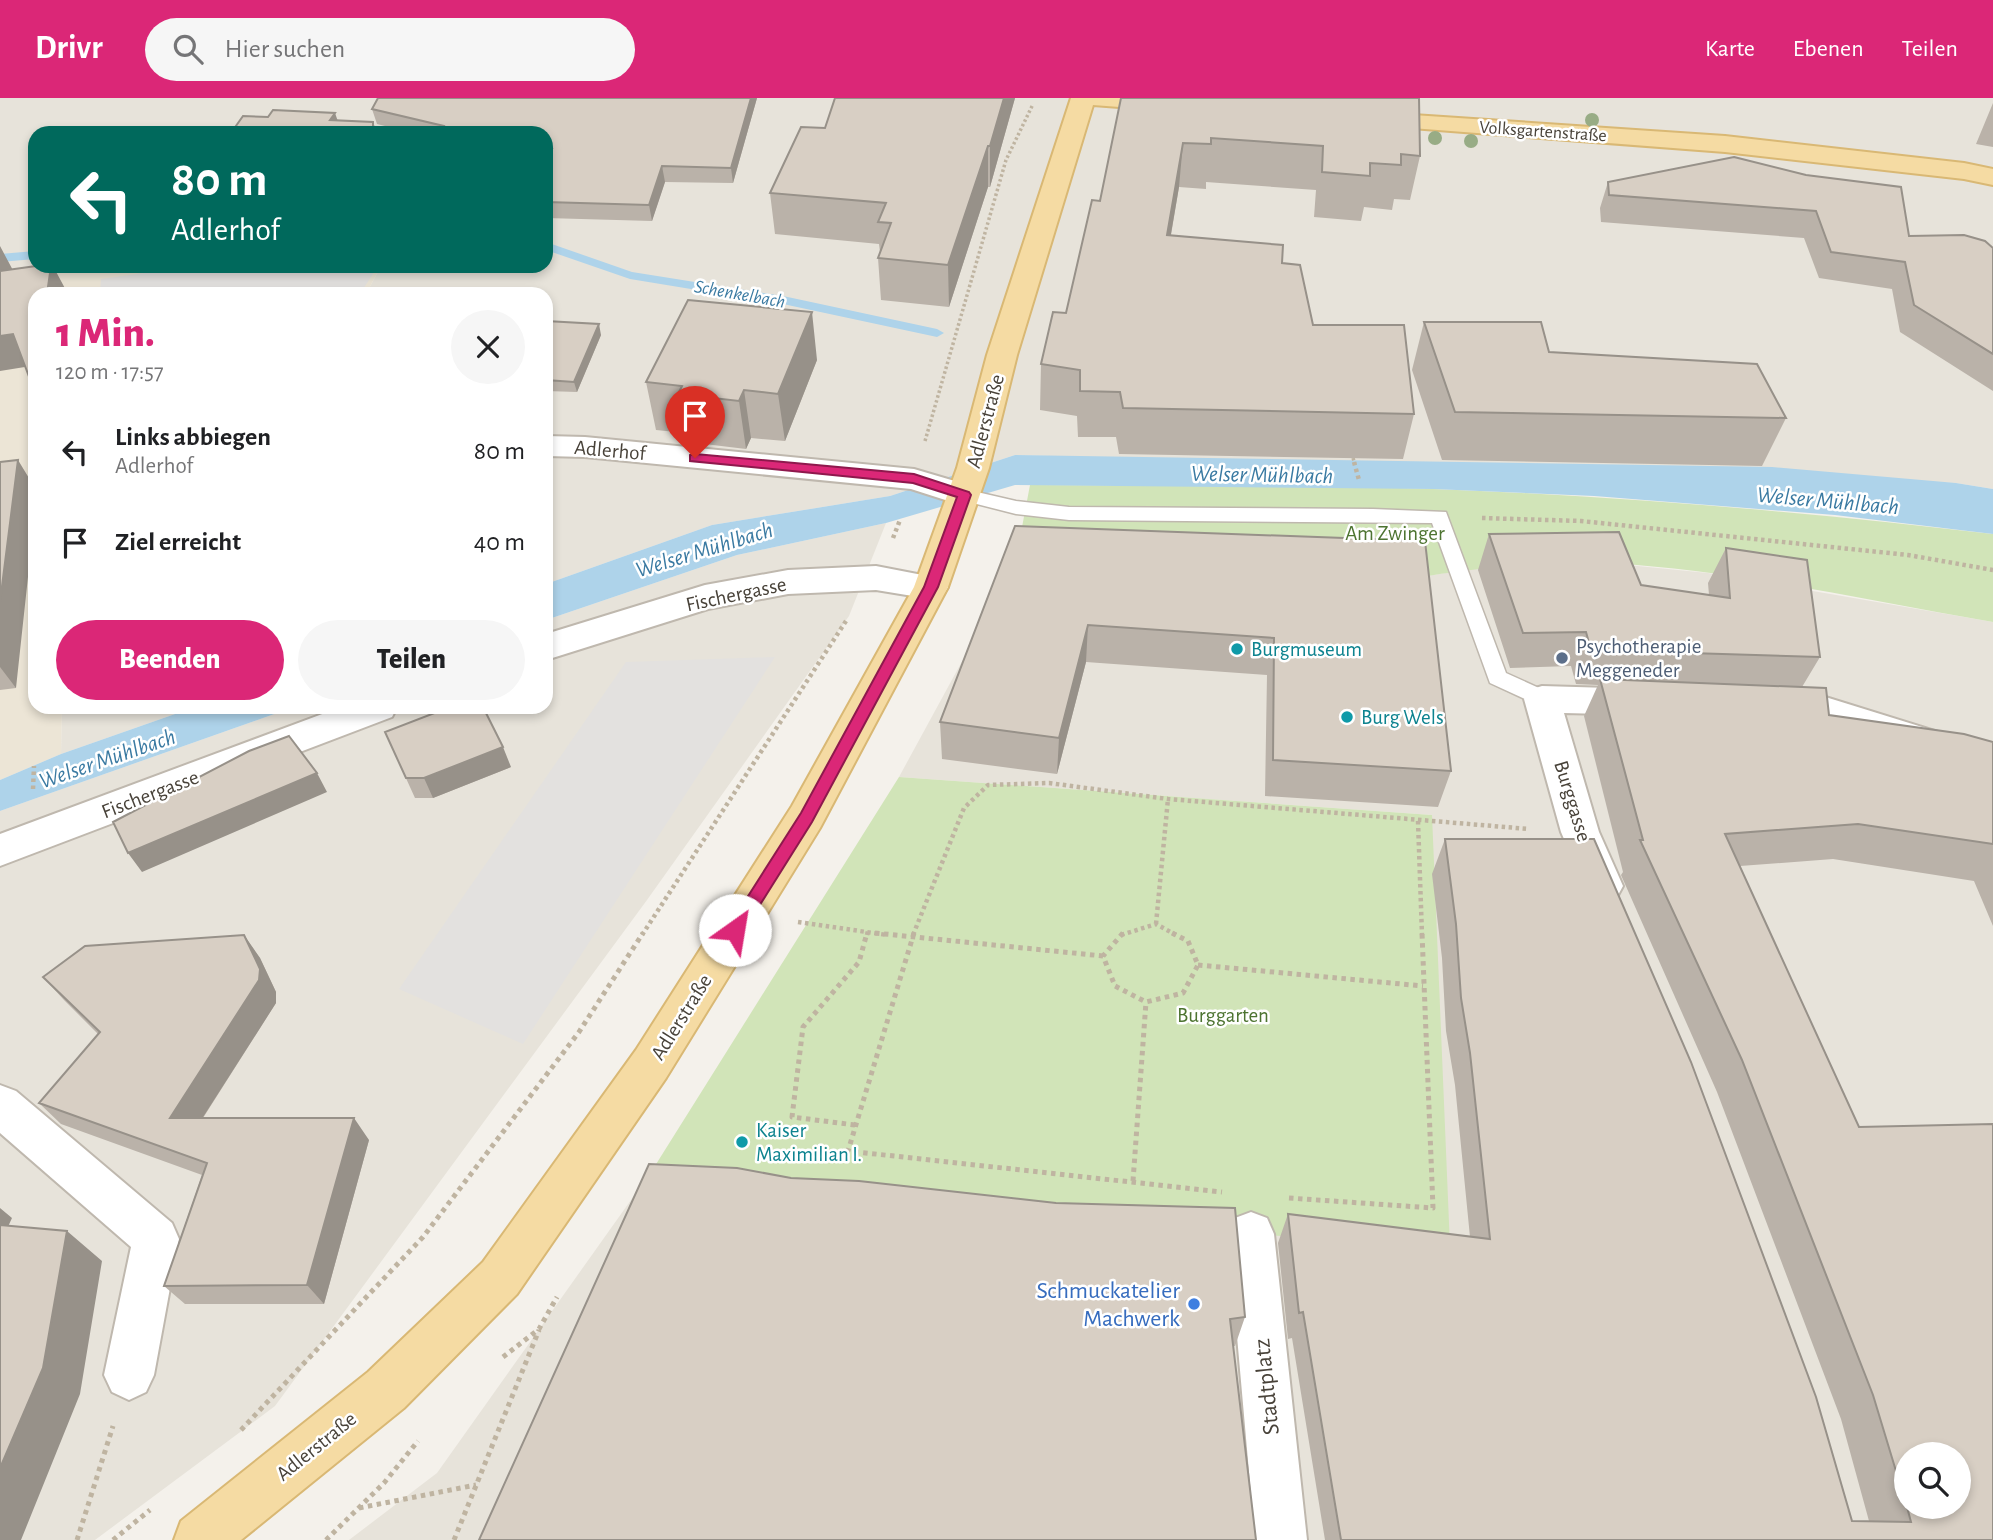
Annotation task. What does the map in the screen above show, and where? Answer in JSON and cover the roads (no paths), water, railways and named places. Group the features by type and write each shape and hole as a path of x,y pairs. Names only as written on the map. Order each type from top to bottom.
{"main road":[{"name":"Adlerstraße","path":"200,1540 386,1390 499,1278 651,1064 806,817 931,587 973,493 1002,355 1083,98"},
{"path":"1092,98 1202,106"},
{"name":"Volksgartenstraße","path":"1339,117 1725,144 1964,171 1993,177"}],"street":[{"name":"Adlerhof","path":"553,446 914,479 973,493"},
{"name":"Fischergasse","path":"553,645 705,597 788,582 876,578 931,587"},
{"path":"1542,698 1681,704"},
{"name":"Burggasse","path":"1542,698 1580,832 1618,919"},
{"path":"1750,706 1819,709 1993,763"},
{"name":"Fischergasse","path":"0,850 360,714"},
{"path":"0,1105 156,1239 129,1375"},
{"name":"Stadtplatz","path":"1265,1216 1282,1540"}],"lane":[{"path":"973,493 1065,514 1345,514 1439,517 1497,678 1542,698"}],"water":[{"name":"Welser Mühlbach","path":"1015,455 1772,467 1956,483 1993,489 1993,534 1835,515 1594,496 1433,489 1015,485 886,523 737,555 553,618 553,582 712,525 890,496"},
{"name":"Welser Mühlbach","path":"175,714 274,714 0,811 0,780 61,754"}],"waterway":[{"name":"Schenkelbach","path":"553,248 630,275 783,300 937,333"},
{"name":"Schenkelbach","path":"0,258 28,256"}],"place":[{"name":"Burgmuseum","path":"1237,649"},
{"name":"Psychotherapie Meggeneder","path":"1562,658"},
{"name":"Burg Wels","path":"1347,717"},
{"name":"Kaiser Maximilian I.","path":"742,1142"},
{"name":"Schmuckatelier Machwerk","path":"1194,1304"}],"park label":[{"name":"Am Zwinger","path":"1395,533"},
{"name":"Burggarten","path":"1223,1015"}]}
